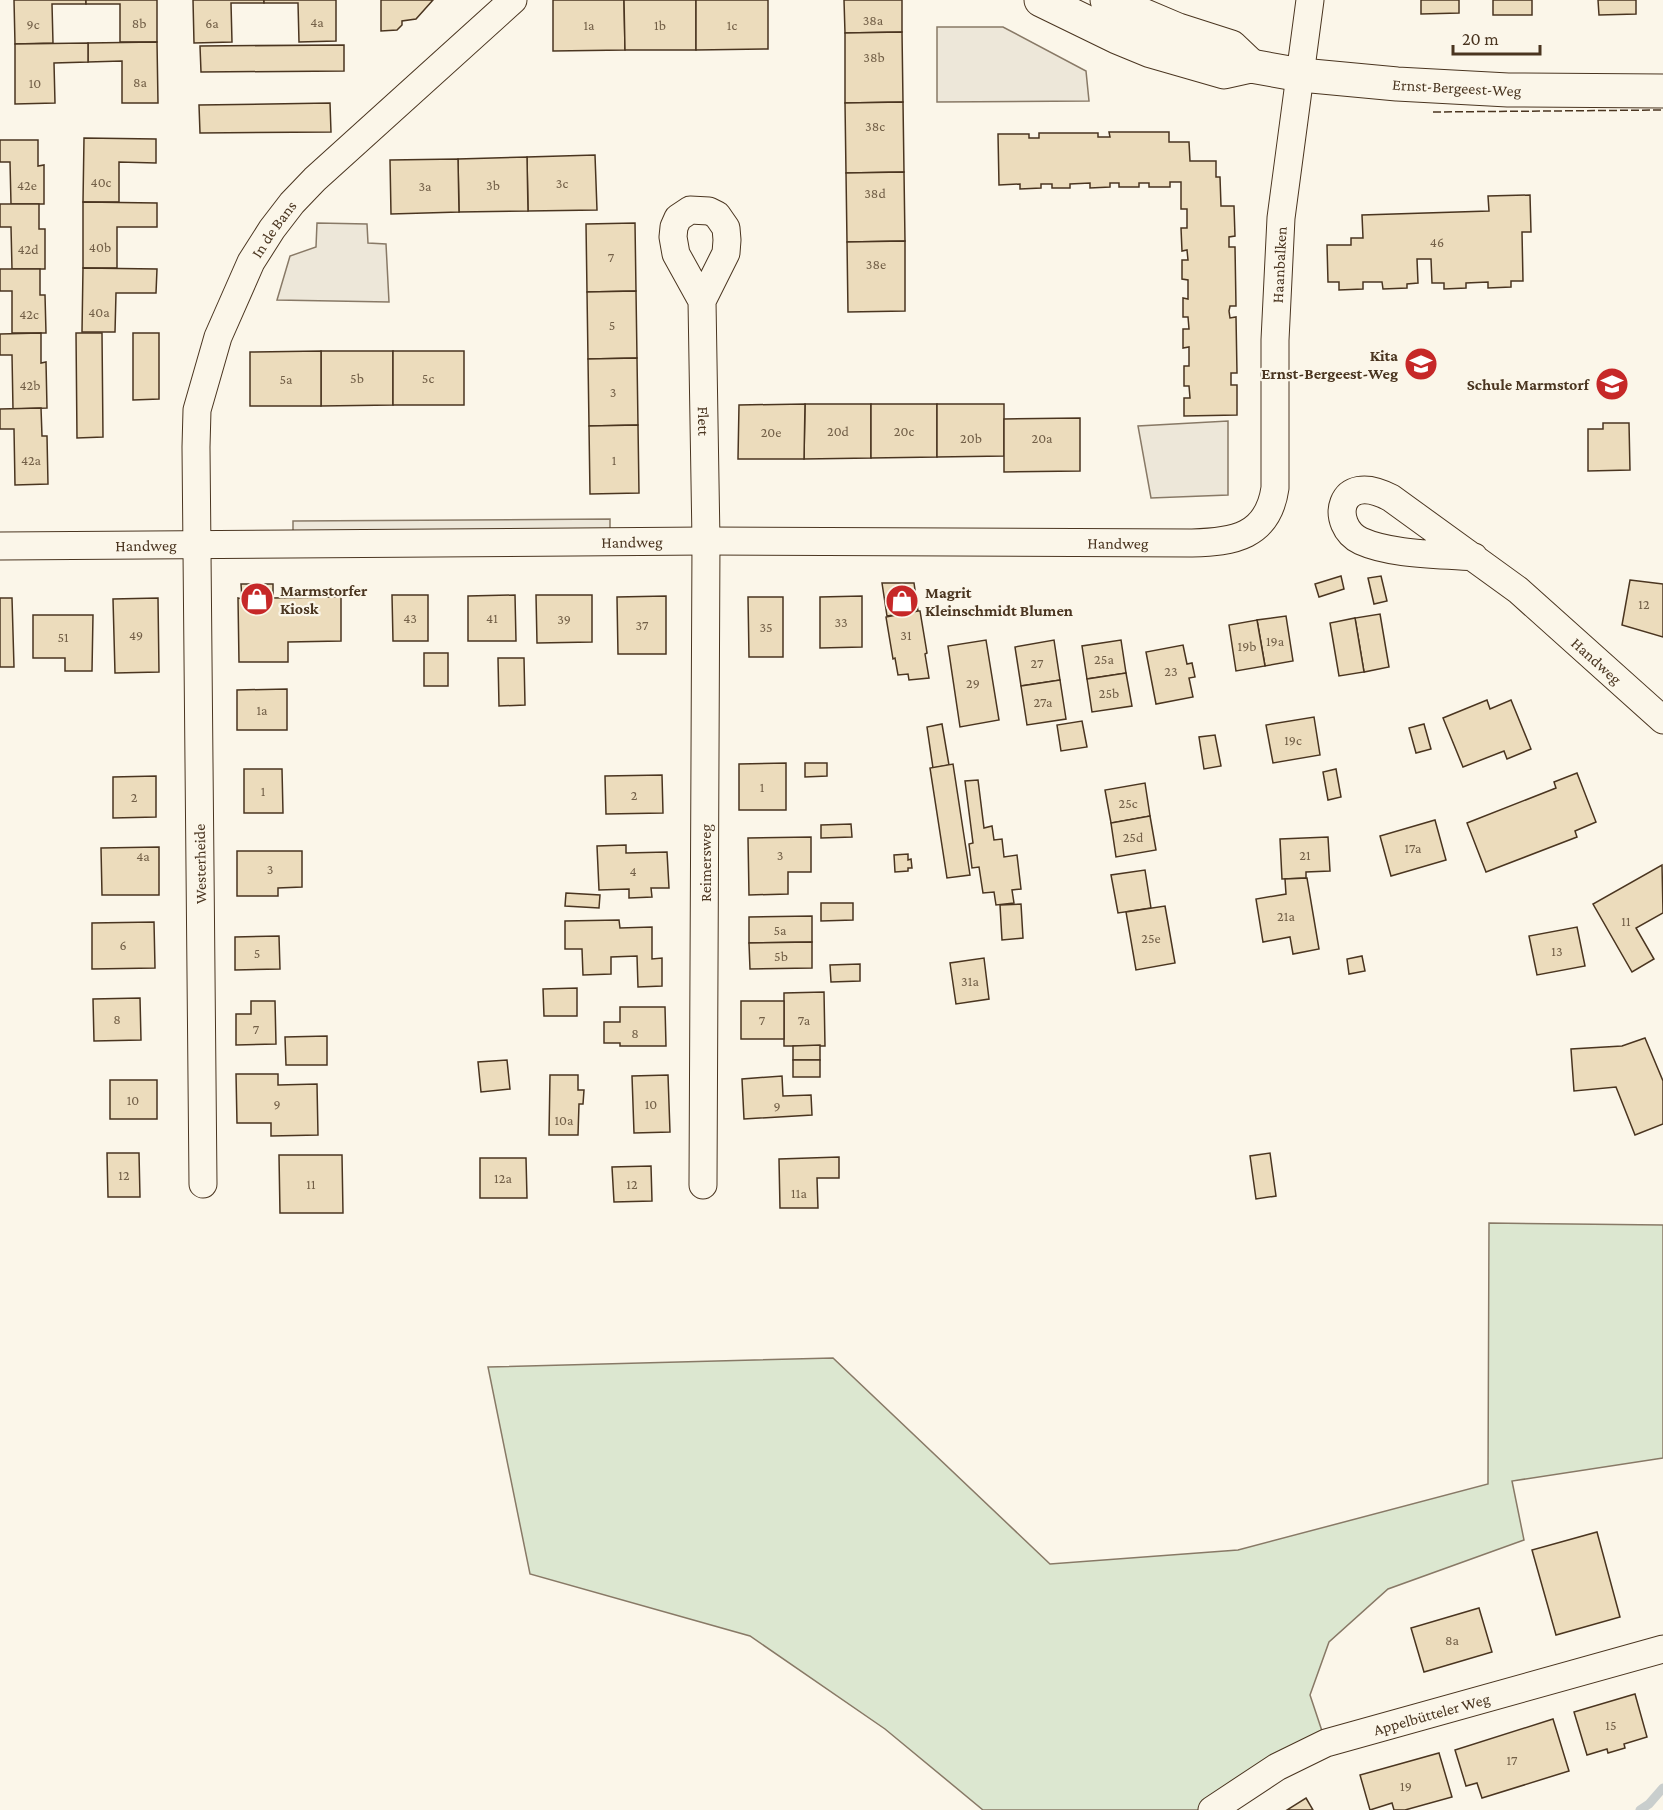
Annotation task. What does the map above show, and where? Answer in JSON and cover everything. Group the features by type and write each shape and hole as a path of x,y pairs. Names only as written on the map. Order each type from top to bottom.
{"street":[{"name":"In de Bans","path":"197,545 197,410 218,337 251,262 285,211 315,178 513,0"},
{"name":"Ernst-Bergeest-Weg","path":"1041,0 1117,37 1190,63 1224,72 1251,66 1300,75 1368,82 1508,90 1663,91"},
{"path":"1107,0 1178,30 1232,46 1251,66"},
{"name":"Haanbalken","path":"1258,526 1273,499 1275,488 1278,264 1287,171 1310,0"},
{"name":"Flett","path":"702,301 706,541"},
{"name":"Handweg","path":"0,546 706,541 1192,543 1237,538 1258,526"},
{"name":"Reimersweg","path":"703,1185 706,541"},
{"name":"Westerheide","path":"197,545 204,1184"},
{"name":"Handweg","path":"1474,557 1518,590 1663,720"},
{"name":"Appelbütteler Weg","path":"1212,1810 1277,1767 1326,1743 1663,1649"}],"green space":[{"path":"1489,1223 1663,1225 1663,1458 1512,1481 1524,1540 1388,1589 1329,1642 1310,1695 1326,1743 1212,1810 983,1810 885,1729 750,1636 530,1574 488,1367 833,1358 1050,1564 1238,1550 1488,1484"}],"shaded area":[{"path":"937,27 1003,27 1086,71 1089,101 937,102"},
{"path":"317,223 367,224 368,243 386,244 389,302 277,300 290,256 316,247"},
{"path":"1228,421 1228,495 1151,498 1138,426"},
{"path":"610,519 610,533 293,536 293,521"}],"building":[{"path":"14,0 86,0 86,4 52,4 53,43 15,44"},
{"path":"86,0 157,0 157,42 120,42 120,4 86,4"},
{"path":"193,0 264,0 264,3 231,3 232,42 194,43"},
{"path":"264,0 336,0 336,41 299,42 298,3 264,3"},
{"path":"381,0 433,0 416,19 402,21 402,25 397,30 381,31"},
{"path":"553,0 624,0 625,50 553,51"},
{"path":"624,0 696,0 696,50 625,50"},
{"path":"696,0 768,0 768,49 696,50"},
{"path":"844,0 902,0 902,32 845,33"},
{"path":"1421,0 1459,0 1459,13 1421,14"},
{"path":"1493,0 1532,0 1532,15 1493,15"},
{"path":"1598,0 1636,0 1636,14 1599,15"},
{"path":"902,32 903,102 845,103 845,33"},
{"path":"157,42 158,103 122,103 122,61 88,62 88,43"},
{"path":"88,43 88,62 54,63 55,103 15,104 15,44"},
{"path":"344,45 344,71 201,72 200,46"},
{"path":"903,102 904,172 846,173 845,103"},
{"path":"330,103 331,132 200,133 199,105"},
{"path":"1109,132 1169,132 1169,142 1189,142 1190,161 1216,161 1216,177 1220,177 1221,206 1234,206 1235,236 1229,237 1229,247 1235,247 1236,306 1230,306 1229,311 1230,318 1236,317 1237,373 1231,373 1231,385 1237,385 1237,415 1184,416 1184,398 1190,398 1189,386 1184,386 1184,366 1189,366 1189,347 1183,348 1183,329 1189,329 1188,317 1183,317 1183,298 1188,299 1188,280 1182,279 1182,260 1188,260 1187,250 1182,251 1181,228 1187,228 1187,209 1181,209 1181,182 1170,182 1170,187 1149,187 1149,183 1139,183 1139,187 1119,187 1119,183 1110,183 1110,187 1090,188 1090,183 1070,184 1070,188 1052,188 1052,184 1041,184 1041,188 1020,189 1020,184 999,185 998,134 1029,134 1029,138 1039,138 1039,133 1098,133 1098,137 1110,137"},
{"path":"84,138 156,139 156,163 119,162 119,202 83,202"},
{"path":"0,140 38,140 38,166 44,165 44,204 11,204 10,162 0,162"},
{"path":"595,155 597,210 528,211 527,157"},
{"path":"527,157 528,211 459,212 458,159"},
{"path":"458,159 459,212 391,214 390,160"},
{"path":"904,172 905,241 847,242 846,173"},
{"path":"1530,195 1531,232 1522,232 1523,281 1511,281 1511,287 1488,288 1488,282 1466,283 1466,288 1444,289 1444,283 1432,283 1431,259 1417,259 1418,283 1407,284 1407,288 1383,289 1382,282 1363,282 1363,289 1339,290 1339,282 1328,282 1327,245 1351,245 1351,238 1363,238 1362,215 1489,211 1488,196"},
{"path":"83,202 157,203 157,227 117,227 117,268 83,268"},
{"path":"0,204 39,204 39,229 45,229 45,269 12,269 11,227 0,227"},
{"path":"635,223 636,291 587,292 586,224"},
{"path":"905,241 905,311 848,312 847,242"},
{"path":"83,268 157,269 156,293 116,293 115,332 82,332"},
{"path":"0,269 40,269 40,295 45,295 46,333 12,333 12,291 0,291"},
{"path":"636,291 637,358 588,359 587,292"},
{"path":"41,333 41,363 46,362 47,408 13,409 12,355 0,355 0,334"},
{"path":"76,333 102,333 103,437 77,438"},
{"path":"133,333 159,333 159,399 133,400"},
{"path":"321,351 393,351 393,405 321,406"},
{"path":"321,351 321,406 250,406 250,352"},
{"path":"393,351 464,351 464,405 393,405"},
{"path":"637,358 638,425 589,426 588,359"},
{"path":"805,404 871,404 871,458 804,459"},
{"path":"805,404 804,459 738,459 739,405"},
{"path":"871,404 937,404 937,457 871,458"},
{"path":"937,404 1004,404 1004,456 937,457"},
{"path":"41,408 42,436 47,436 48,484 15,485 14,429 0,429 0,409"},
{"path":"1080,418 1080,471 1004,472 1004,419"},
{"path":"1603,423 1629,423 1630,470 1588,471 1588,429 1603,429"},
{"path":"638,425 639,493 590,494 589,426"},
{"path":"1341,576 1344,589 1319,597 1315,584"},
{"path":"1381,576 1387,601 1374,604 1368,578"},
{"path":"1630,580 1663,584 1663,637 1622,625"},
{"path":"882,583 914,583 918,611 887,616"},
{"path":"241,584 273,584 273,598 341,597 341,641 288,642 288,662 239,662 238,598 242,599"},
{"path":"392,595 428,595 428,641 393,641"},
{"path":"515,595 516,641 468,641 468,596"},
{"path":"536,595 592,595 592,642 537,643"},
{"path":"666,596 666,654 618,654 617,597"},
{"path":"862,596 862,647 820,648 820,597"},
{"path":"748,597 783,597 783,657 749,657"},
{"path":"0,598 12,598 14,667 0,667"},
{"path":"158,598 159,672 115,673 113,599"},
{"path":"920,611 929,678 909,680 908,674 898,675 886,617"},
{"path":"1380,614 1389,667 1364,672 1355,618"},
{"path":"33,615 93,615 92,671 65,671 65,658 33,658"},
{"path":"1286,616 1293,661 1265,666 1257,620"},
{"path":"1355,618 1364,672 1339,676 1330,623"},
{"path":"1257,620 1265,666 1236,671 1229,625"},
{"path":"986,640 999,720 960,727 948,646"},
{"path":"1054,640 1060,680 1021,686 1015,647"},
{"path":"1121,640 1126,673 1087,679 1082,646"},
{"path":"1183,645 1187,664 1192,663 1195,677 1189,678 1193,697 1156,704 1146,652"},
{"path":"424,653 448,653 448,686 424,686"},
{"path":"498,658 524,658 525,705 499,706"},
{"path":"1126,673 1132,706 1092,712 1087,679"},
{"path":"1060,680 1066,719 1027,725 1021,686"},
{"path":"287,689 287,730 237,730 237,690"},
{"path":"1487,700 1490,709 1511,700 1531,749 1507,759 1504,751 1463,767 1443,718"},
{"path":"1314,717 1320,755 1273,763 1266,725"},
{"path":"1082,721 1087,747 1061,751 1057,725"},
{"path":"942,724 949,765 933,768 927,727"},
{"path":"1424,724 1431,749 1416,753 1409,728"},
{"path":"1215,735 1221,766 1204,769 1199,737"},
{"path":"786,763 786,810 739,810 739,764"},
{"path":"805,763 827,763 827,776 805,777"},
{"path":"953,764 970,875 947,878 930,768"},
{"path":"244,769 282,769 283,813 244,813"},
{"path":"1336,769 1341,797 1328,800 1323,772"},
{"path":"1577,773 1596,822 1575,831 1577,837 1486,872 1467,823 1556,788 1554,782"},
{"path":"662,775 663,813 606,814 605,776"},
{"path":"156,776 156,817 113,818 113,777"},
{"path":"978,780 984,828 992,826 994,840 1002,839 1004,857 1017,855 1021,889 1012,890 1014,903 996,905 994,892 983,893 979,867 972,868 969,844 973,843 965,781"},
{"path":"1145,783 1150,816 1111,823 1105,790"},
{"path":"1150,816 1156,850 1116,857 1111,823"},
{"path":"1435,820 1446,860 1391,876 1380,836"},
{"path":"851,824 852,837 821,838 821,825"},
{"path":"811,837 811,872 788,872 788,894 749,895 748,838"},
{"path":"1328,837 1330,871 1306,872 1306,878 1282,879 1280,839"},
{"path":"626,845 626,853 667,852 669,888 651,888 652,897 629,898 629,889 599,890 597,846"},
{"path":"159,847 159,895 102,895 101,848"},
{"path":"237,851 302,851 302,887 278,888 278,896 237,896"},
{"path":"908,854 912,868 908,868 908,871 895,872 894,855"},
{"path":"1662,865 1663,913 1636,928 1654,959 1632,972 1593,904"},
{"path":"1145,870 1151,908 1118,913 1111,875"},
{"path":"1307,878 1319,949 1293,954 1290,937 1263,942 1256,899 1286,894 1285,879"},
{"path":"566,893 600,895 599,908 565,906"},
{"path":"821,903 853,903 853,920 821,921"},
{"path":"1021,904 1023,938 1002,940 1000,905"},
{"path":"1165,906 1175,963 1136,970 1126,912"},
{"path":"812,916 812,942 749,943 749,917"},
{"path":"619,920 620,928 652,927 652,959 662,958 662,986 638,987 637,956 611,957 611,974 583,975 582,949 565,949 565,921"},
{"path":"154,922 155,968 92,969 92,923"},
{"path":"1577,927 1585,966 1537,975 1529,936"},
{"path":"279,936 280,969 235,970 235,937"},
{"path":"812,942 812,968 750,969 749,943"},
{"path":"1362,956 1365,971 1349,974 1347,959"},
{"path":"984,958 989,999 956,1004 950,963"},
{"path":"860,964 860,981 831,982 830,965"},
{"path":"577,988 577,1016 544,1016 543,989"},
{"path":"824,992 825,1046 784,1046 784,993"},
{"path":"140,998 141,1040 94,1041 93,999"},
{"path":"251,1001 275,1001 276,1044 236,1045 236,1014 251,1014"},
{"path":"741,1001 784,1001 784,1039 741,1039"},
{"path":"620,1007 665,1007 666,1046 620,1046 620,1043 604,1043 604,1022 620,1022"},
{"path":"327,1036 327,1065 286,1065 285,1037"},
{"path":"1645,1038 1663,1081 1663,1124 1635,1135 1616,1087 1574,1091 1571,1049 1622,1046"},
{"path":"820,1045 820,1060 793,1060 793,1046"},
{"path":"507,1060 510,1089 481,1092 478,1062"},
{"path":"793,1060 820,1060 820,1077 793,1077"},
{"path":"236,1074 278,1074 278,1085 317,1084 318,1135 271,1136 271,1123 237,1123"},
{"path":"550,1075 578,1075 578,1090 584,1090 583,1104 579,1104 578,1135 549,1135"},
{"path":"668,1075 670,1132 634,1133 632,1076"},
{"path":"782,1076 783,1096 811,1095 812,1115 744,1119 742,1079"},
{"path":"110,1080 157,1080 157,1119 110,1119"},
{"path":"107,1153 139,1153 140,1197 108,1197"},
{"path":"1270,1153 1276,1196 1256,1199 1250,1156"},
{"path":"279,1155 342,1155 343,1213 280,1213"},
{"path":"839,1157 839,1178 817,1178 818,1208 780,1208 779,1159"},
{"path":"480,1158 526,1158 527,1198 480,1198"},
{"path":"651,1166 652,1201 614,1202 612,1167"},
{"path":"1597,1532 1620,1617 1556,1635 1532,1550"},
{"path":"1479,1608 1492,1652 1424,1672 1411,1628"},
{"path":"1635,1694 1647,1737 1624,1744 1625,1748 1608,1753 1607,1749 1587,1755 1574,1712"},
{"path":"1553,1719 1569,1771 1482,1798 1477,1783 1466,1786 1455,1750"},
{"path":"1439,1753 1452,1797 1405,1810 1394,1810 1392,1803 1370,1810 1360,1775"},
{"path":"1306,1798 1313,1810 1287,1810"}],"waterway":[{"path":"1640,1810 1649,1804 1663,1788"}],"fence":[{"path":"1433,112 1663,110"}],"place":[{"name":"Kita Ernst-Bergeest-Weg","path":"1421,364"},
{"name":"Schule Marmstorf","path":"1612,384"},
{"name":"Marmstorfer Kiosk","path":"257,599"},
{"name":"Magrit Kleinschmidt Blumen","path":"902,601"}]}
